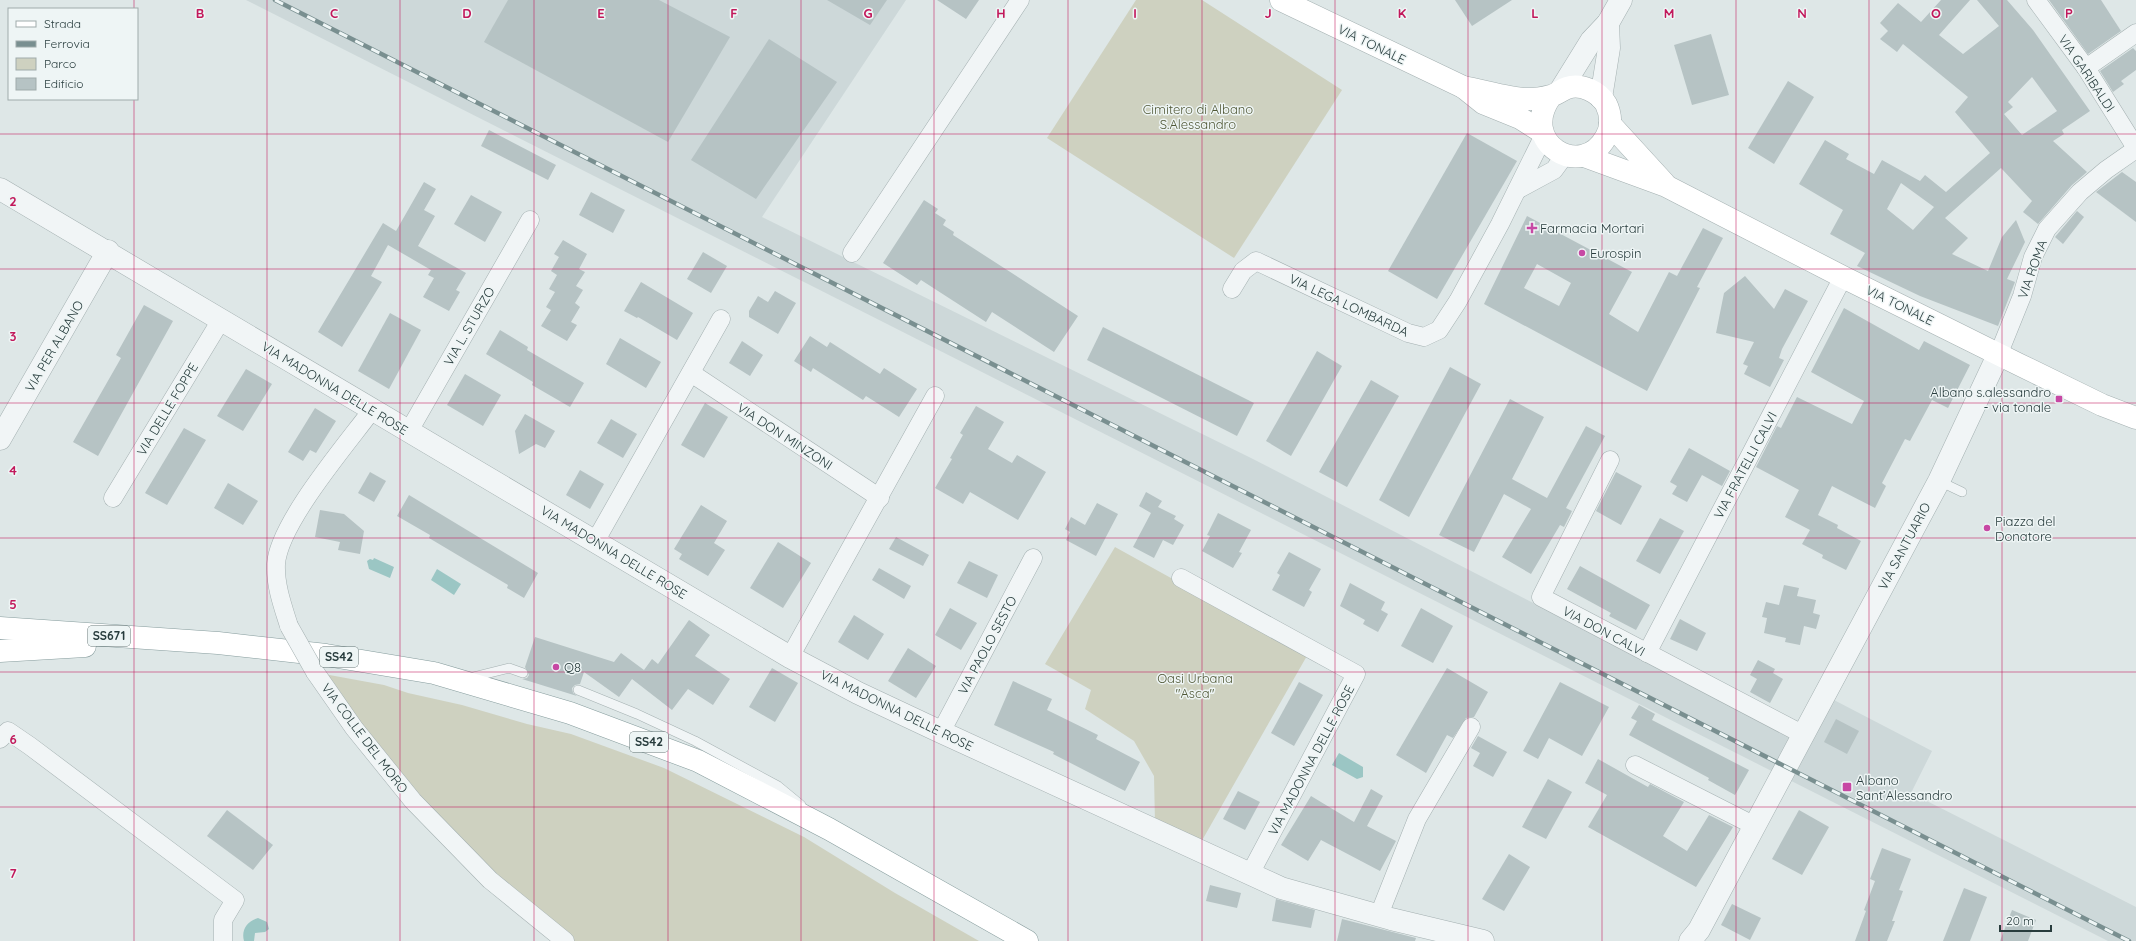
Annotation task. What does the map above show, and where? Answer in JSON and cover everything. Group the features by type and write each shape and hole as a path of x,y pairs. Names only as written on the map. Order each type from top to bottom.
{"main road":[{"name":"VIA TONALE","path":"1281,0 1463,87 1483,103 1520,118 1543,134 1554,150 1574,155 1666,186 1843,277 2102,405 2136,418"},
{"name":"VIA TONALE","path":"1463,87 1525,99 1556,94 1567,88 1577,87 1589,89 1600,98 1609,112 1610,124 1666,186"},
{"path":"1543,134 1541,113 1556,94"},
{"path":"1574,155 1595,151 1603,143 1610,124"},
{"name":"SS671","path":"0,628 218,643"},
{"name":"SS42","path":"0,652 142,643 218,643 326,655 434,673 570,713 698,761 829,830 1028,941"}],"street":[{"path":"852,253 1020,0"},
{"path":"1556,94 1591,41 1608,23 1621,0"},
{"name":"VIA GARIBALDI","path":"2036,0 2086,68 2136,148"},
{"path":"1600,98 1609,48 1608,23"},
{"path":"2086,68 2136,33"},
{"name":"VIA LEGA LOMBARDA","path":"1232,289 1243,271 1256,262 1408,333 1424,337 1439,330 1458,301 1517,190 1543,134"},
{"name":"VIA ROMA","path":"1999,353 2022,296 2033,257 2047,230 2080,192 2106,170 2136,148"},
{"path":"1517,190 1554,170 1574,155"},
{"name":"VIA MADONNA DELLE ROSE","path":"0,189 372,410 596,540 790,657 858,693 1281,888 1482,941"},
{"name":"VIA L. STURZO","path":"409,431 530,220"},
{"name":"VIA PER ALBANO","path":"0,439 108,252"},
{"name":"VIA FRATELLI CALVI","path":"1647,653 1843,277"},
{"path":"596,540 721,319"},
{"name":"VIA DELLE FOPPE","path":"113,498 221,320"},
{"name":"VIA SANTUARIO","path":"1696,937 1939,481 1999,353"},
{"name":"VIA DON MINZONI","path":"691,373 880,498"},
{"path":"790,657 880,498 935,396"},
{"name":"VIA COLLE DEL MORO","path":"372,410 307,496 285,536 276,564 280,598 289,626 315,672 354,728 413,801 490,880 565,941"},
{"name":"VIA DON CALVI","path":"1610,460 1541,597 1804,735"},
{"name":"VIA PAOLO SESTO","path":"941,732 1033,558"},
{"name":"VIA MADONNA DELLE ROSE","path":"1181,578 1356,674 1250,874"},
{"path":"1379,915 1418,819 1471,727"},
{"path":"0,739 8,731 30,746 235,900 223,920 223,941"},
{"path":"1635,765 1756,826"}],"lane":[{"path":"1939,481 1962,492"},
{"path":"458,680 509,668 524,673"},
{"path":"578,690 695,741 778,786 829,830"}],"shaded area":[{"path":"246,0 906,0 762,217 1251,458 1810,745 1834,700 1932,751 1911,793 2136,907 2136,941 2108,941"}],"green space":[{"name":"Cimitero di Albano S.Alessandro","path":"1136,0 1202,0 1342,90 1234,258 1047,138"},
{"name":"Oasi Urbana \"Asca\"","path":"1115,547 1308,654 1200,844 1155,823 1154,776 1134,741 1085,709 1091,690 1045,664"},
{"path":"324,674 384,685 408,693 462,705 527,724 571,734 664,768 804,837 895,893 979,941 568,941 437,821 376,747"}],"water":[{"path":"374,558 394,567 390,578 369,569 367,561 370,559 373,560"},
{"path":"437,569 461,584 454,595 431,580"},
{"path":"1339,753 1363,767 1363,777 1357,779 1332,765"},
{"path":"258,918 267,922 269,929 265,932 255,933 254,941 244,941 243,933 246,926 254,919"}],"building":[{"path":"508,0 659,0 730,37 668,142 484,42"},
{"path":"827,0 887,0 870,25"},
{"path":"937,0 979,0 966,19"},
{"path":"1455,0 1512,0 1472,26"},
{"path":"1941,0 1970,0 1939,35 1963,54 1999,26 1977,0 2007,0 2033,30 2090,111 2062,130 2064,134 2053,141 2087,172 2072,185 2038,224 2023,212 2032,201 2001,168 1945,218 1968,238 1952,254 1988,271 2002,237 2016,220 2025,242 2007,279 2015,282 1998,326 1920,296 1857,266 1865,253 1830,234 1843,210 1799,184 1825,140 1849,154 1846,159 1874,174 1882,160 1920,181 1925,175 1946,192 1990,153 1955,112 1968,97 1903,44 1897,52 1880,39 1888,31 1880,23 1898,3 1921,22","holes":["2032,77 2057,111 2022,135 2004,114 2013,107 2008,102","1901,183 1934,207 1913,230 1887,209"]},
{"path":"2049,0 2101,0 2121,31 2088,54"},
{"path":"1711,34 1729,95 1692,105 1674,45"},
{"path":"769,39 837,82 756,199 691,160"},
{"path":"2133,48 2136,51 2136,70 2121,81 2124,84 2113,92 2100,71"},
{"path":"1788,81 1814,97 1774,164 1748,148"},
{"path":"489,130 556,165 548,180 481,146"},
{"path":"1467,133 1517,161 1437,299 1388,271"},
{"path":"2122,172 2136,182 2136,222 2096,192"},
{"path":"424,182 436,189 424,210 435,216 418,246 466,273 456,290 460,292 449,311 423,297 434,278 428,275 431,270 388,245 371,276 382,282 342,347 318,332 383,223 396,231"},
{"path":"591,192 625,210 613,233 579,215"},
{"path":"471,195 502,212 485,242 454,224"},
{"path":"924,200 938,209 935,213 946,220 943,225 954,232 953,235 1078,316 1054,352 992,312 986,322 921,280 917,285 883,263"},
{"path":"2077,211 2084,217 2063,244 2055,237"},
{"path":"1527,216 1632,272 1609,314 1638,332 1669,272 1677,276 1703,228 1723,238 1697,287 1700,288 1647,391 1484,304","holes":["1537,264 1571,283 1559,306 1524,288"]},
{"path":"563,240 587,254 579,269 585,272 576,286 583,290 575,303 580,307 571,322 577,325 567,341 541,326 551,310 546,307 555,292 549,289 557,275 551,271 559,257 554,254"},
{"path":"703,252 727,266 711,293 687,279"},
{"path":"1745,276 1774,309 1785,289 1808,301 1782,349 1779,358 1784,360 1770,387 1744,374 1748,366 1743,364 1754,342 1716,333 1724,293"},
{"path":"641,282 693,313 677,340 638,317 637,318 624,311"},
{"path":"775,291 796,303 778,334 749,317 749,311 758,296 768,302"},
{"path":"144,305 173,321 98,456 73,442 121,358 116,355"},
{"path":"1844,308 1919,350 1924,341 1970,365 1948,408 1932,400 1910,441 1905,439 1882,483 1886,486 1875,508 1832,486 1818,515 1838,525 1837,528 1861,541 1846,570 1822,558 1823,555 1802,544 1810,530 1785,517 1799,490 1756,467 1777,426 1781,428 1797,397 1852,424 1864,401 1811,372"},
{"path":"390,313 421,330 389,389 358,371"},
{"path":"1103,327 1254,403 1237,436 1087,360"},
{"path":"500,330 528,347 527,350 584,383 570,407 532,385 533,382 486,354"},
{"path":"810,336 827,347 830,342 880,374 884,368 917,389 899,417 866,396 863,400 813,368 811,372 794,361"},
{"path":"620,338 661,362 646,388 606,364"},
{"path":"742,341 763,355 750,376 729,363"},
{"path":"1317,351 1342,366 1291,456 1266,441"},
{"path":"1450,367 1481,384 1409,517 1379,500"},
{"path":"246,369 272,384 243,431 217,416"},
{"path":"465,374 501,395 483,426 447,405"},
{"path":"1371,380 1399,396 1347,487 1319,472"},
{"path":"1510,399 1544,417 1512,479 1547,498 1586,426 1605,436 1566,508 1572,511 1564,527 1560,525 1531,574 1502,557 1531,509 1504,494 1474,552 1439,535"},
{"path":"705,403 728,417 704,458 681,445"},
{"path":"976,406 1004,422 988,449 1012,463 1017,455 1046,472 1018,520 970,492 963,504 935,488 952,459 950,458 963,435 960,433"},
{"path":"315,408 336,421 316,453 310,450 303,461 288,452"},
{"path":"525,414 555,431 545,448 536,444 519,454 515,431"},
{"path":"611,419 637,434 623,458 597,443"},
{"path":"184,428 206,440 167,505 145,493"},
{"path":"1689,448 1730,471 1722,486 1702,475 1687,502 1672,494 1677,486 1670,482"},
{"path":"580,470 604,484 590,509 566,495"},
{"path":"370,472 386,481 374,502 358,493"},
{"path":"1616,472 1642,486 1621,525 1596,511"},
{"path":"228,483 258,501 243,525 214,508"},
{"path":"1146,492 1162,501 1158,507 1176,516 1174,519 1184,525 1173,545 1163,540 1154,558 1133,547 1151,513 1139,506"},
{"path":"409,495 538,573 524,598 507,588 508,585 429,538 430,535 397,516"},
{"path":"1097,503 1118,514 1096,556 1066,540 1070,532 1065,529 1071,517 1085,525"},
{"path":"701,505 727,521 714,543 725,550 708,576 679,559 682,554 674,549"},
{"path":"320,510 344,514 364,531 360,554 338,550 340,542 315,537"},
{"path":"1218,513 1251,530 1239,552 1242,553 1233,568 1202,551 1210,536 1207,535"},
{"path":"1660,518 1684,531 1660,574 1636,561"},
{"path":"896,537 929,555 923,566 889,549"},
{"path":"778,542 811,563 783,608 750,588"},
{"path":"1289,552 1321,569 1309,590 1312,592 1304,607 1272,590 1280,575 1277,573"},
{"path":"969,561 998,575 987,598 957,583"},
{"path":"1580,566 1650,605 1636,630 1609,616 1611,613 1567,589"},
{"path":"879,568 911,586 904,599 872,580"},
{"path":"1350,583 1385,602 1381,610 1388,614 1378,632 1363,624 1365,620 1340,606"},
{"path":"1784,585 1799,588 1797,596 1816,600 1813,613 1820,615 1816,629 1804,626 1800,645 1785,642 1786,638 1764,633 1767,618 1762,617 1766,602 1779,605"},
{"path":"950,608 977,623 961,650 935,635"},
{"path":"1421,608 1453,626 1433,663 1401,646"},
{"path":"854,615 884,634 868,660 838,642"},
{"path":"1680,619 1706,633 1697,651 1670,639"},
{"path":"689,620 710,635 695,656 730,679 713,705 688,689 672,710 632,679 619,697 584,672 580,684 575,685 572,688 573,693 577,696 522,679 527,678 529,675 525,667 535,637 614,662 621,653 644,670 652,659 658,664"},
{"path":"908,648 936,666 916,698 888,681"},
{"path":"1758,660 1775,669 1773,673 1783,679 1770,703 1750,692 1757,679 1750,675"},
{"path":"772,668 798,683 775,722 749,707"},
{"path":"1447,668 1488,692 1474,717 1466,718 1453,738 1447,735 1426,773 1396,755"},
{"path":"1013,681 1052,699 1047,710 1098,735 1096,739 1140,762 1125,791 1053,754 1054,752 994,725"},
{"path":"1299,682 1323,695 1294,746 1271,733"},
{"path":"1560,682 1609,707 1582,756 1549,738 1538,759 1523,751"},
{"path":"1639,705 1655,714 1652,720 1749,770 1735,795 1708,780 1709,778 1629,735 1637,721 1631,718"},
{"path":"1836,719 1859,731 1847,754 1824,742"},
{"path":"1478,736 1507,752 1493,777 1473,766 1480,753 1471,748"},
{"path":"1598,759 1648,787 1650,784 1684,802 1663,836 1687,851 1709,815 1733,827 1696,887 1588,827 1607,795 1585,783"},
{"path":"1548,779 1572,792 1546,839 1522,827"},
{"path":"1371,789 1383,796 1367,826 1396,841 1380,871 1321,840 1308,861 1281,845 1311,796 1354,822"},
{"path":"1238,791 1260,802 1245,830 1223,819"},
{"path":"227,810 273,845 253,870 207,836"},
{"path":"1799,810 1829,827 1802,875 1772,859"},
{"path":"1882,848 1911,859 1899,890 1903,891 1892,921 1895,921 1887,941 1855,941 1866,911 1864,910 1875,881 1870,879"},
{"path":"1509,854 1530,867 1504,911 1482,899"},
{"path":"1210,885 1241,893 1237,908 1206,901"},
{"path":"1964,888 1987,897 1970,941 1943,941"},
{"path":"1276,899 1315,910 1311,928 1272,921"},
{"path":"1732,904 1761,918 1750,940 1721,925"},
{"path":"2012,910 2036,920 2028,941 2000,941"},
{"path":"1342,919 1416,938 1415,941 1337,941"}],"railway":[{"path":"275,0 2129,941"}],"place":[{"name":"Farmacia Mortari","path":"1532,228"},
{"name":"Eurospin","path":"1582,253"},
{"name":"Albano s.alessandro - via tonale","path":"2059,399"},
{"name":"Piazza del Donatore","path":"1987,528"},
{"name":"Q8","path":"556,667"},
{"name":"Albano Sant’Alessandro","path":"1847,787"}]}
